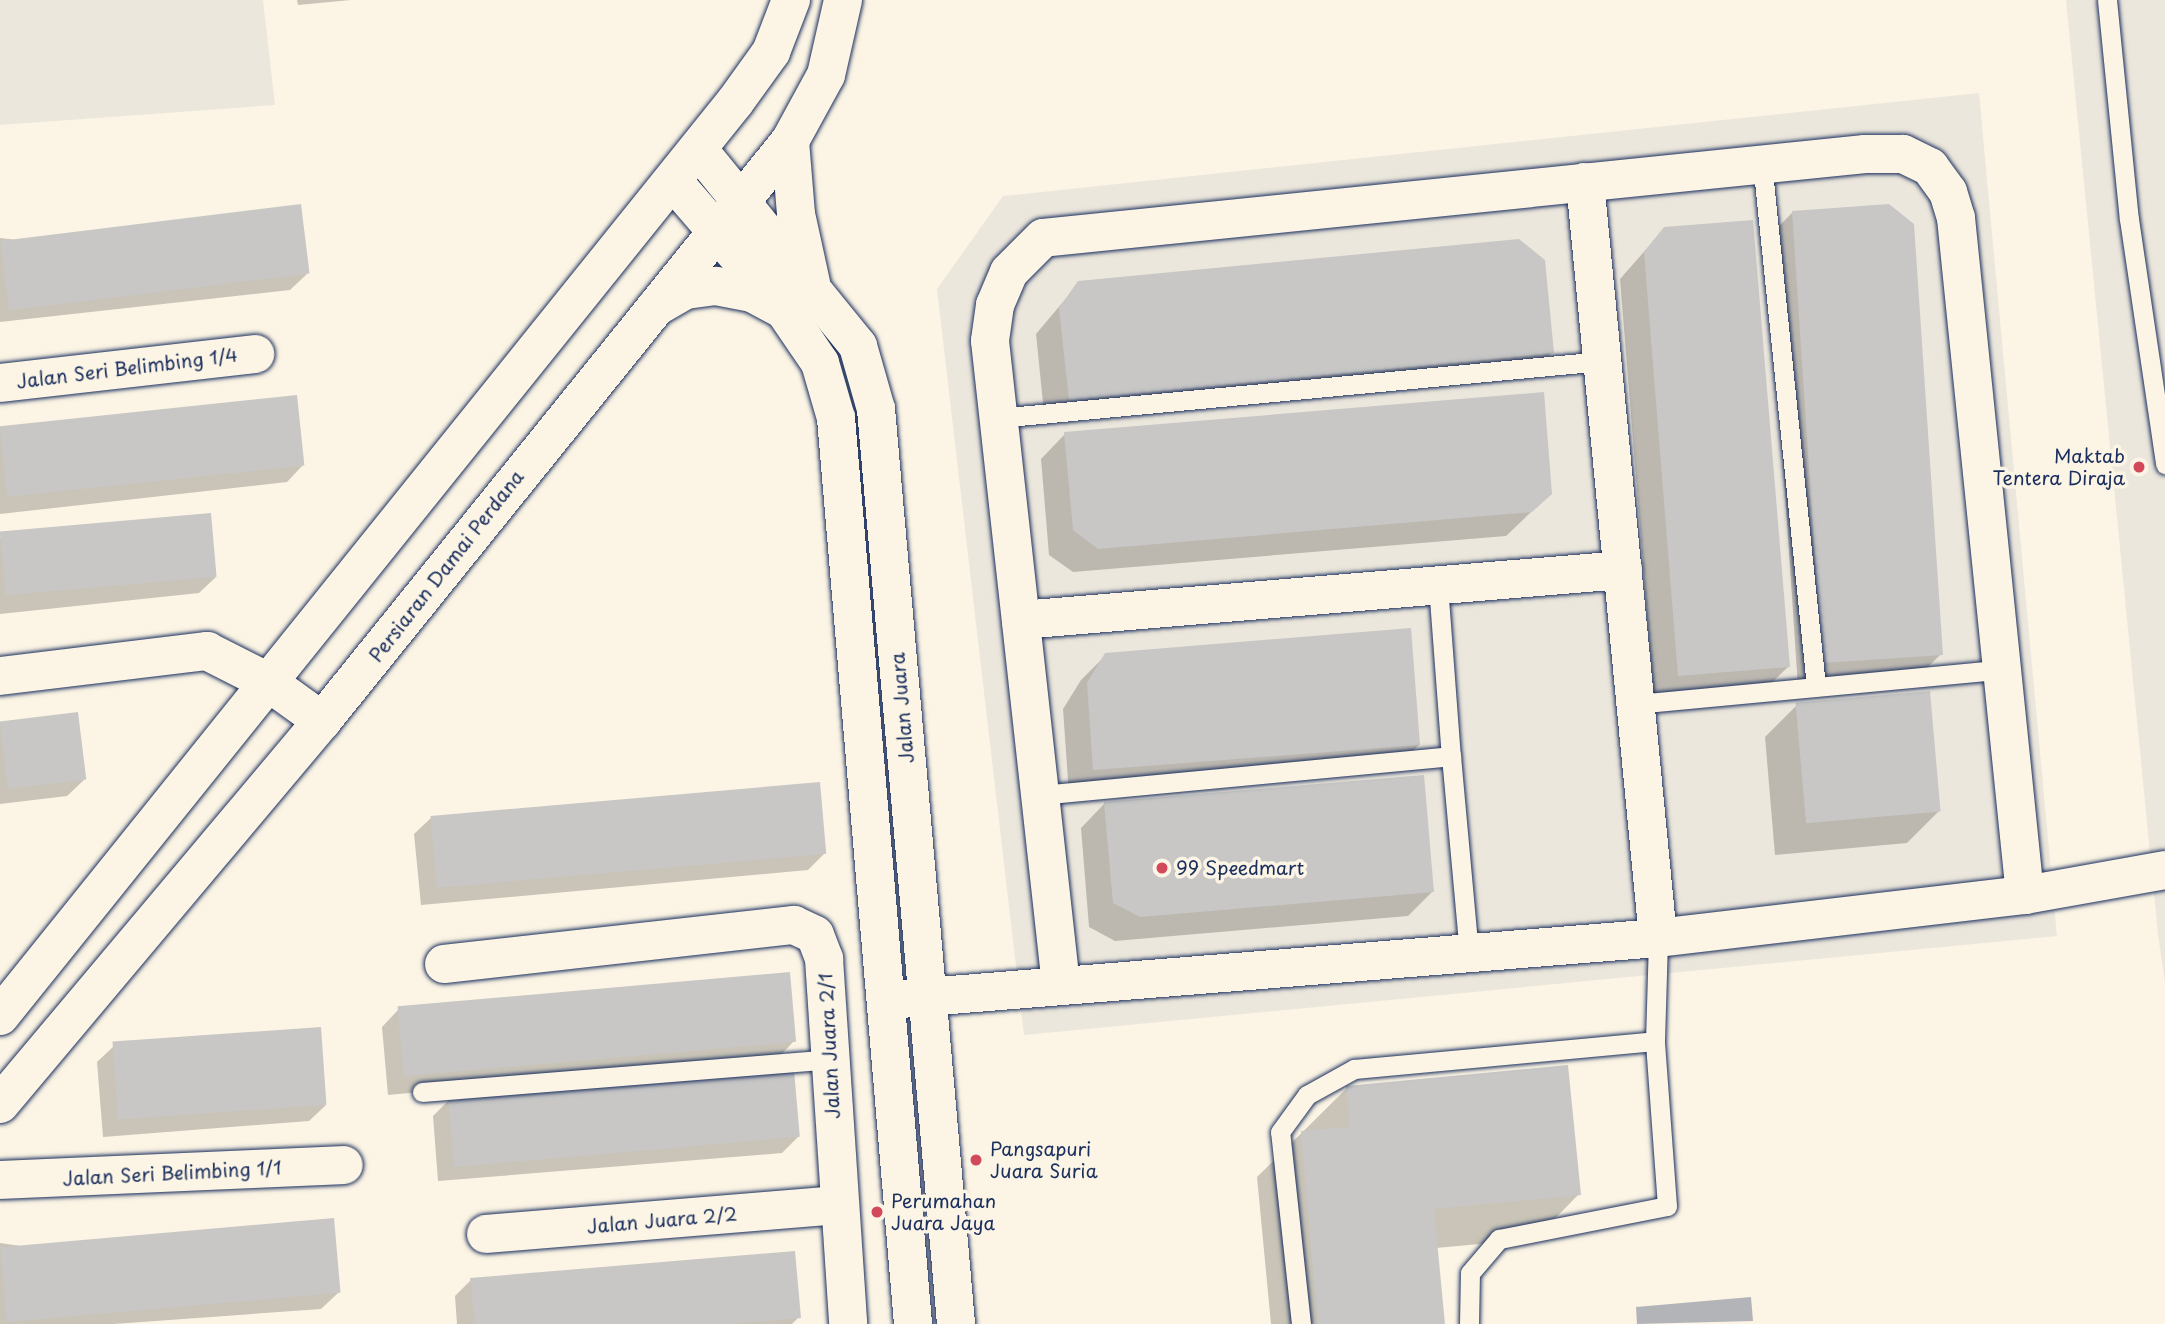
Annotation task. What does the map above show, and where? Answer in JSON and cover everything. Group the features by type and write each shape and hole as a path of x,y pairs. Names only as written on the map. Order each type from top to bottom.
{"street":[{"path":"0,1016 698,149 771,52 790,0"},
{"name":"Persiaran Damai Perdana","path":"0,1104 322,721 648,311 790,141 826,75 843,0"},
{"path":"790,141 796,214 811,283"},
{"name":"Jalan Juara","path":"698,149 811,283 858,346 876,409 956,1324"},
{"path":"1061,985 990,341 995,305 1009,272 1043,238 1762,162 1903,154 1930,167 1948,192 1956,218 2005,669 2025,895"},
{"path":"673,181 784,310 820,363 836,418 889,1000 914,1324"},
{"path":"1585,182 1658,938"},
{"path":"648,311 686,290 716,286 752,292 784,310"},
{"name":"Jalan Seri Belimbing 1/4","path":"0,383 255,354"},
{"path":"1021,620 1623,570"},
{"path":"0,676 206,652 268,682 322,721"},
{"path":"889,1000 928,994 1658,938 2025,895 2165,870"},
{"name":"Jalan Juara 2/1","path":"444,964 794,925 815,935 824,959 838,1205 840,1323"},
{"name":"Jalan Seri Belimbing 1/1","path":"0,1180 344,1165"},
{"name":"Jalan Juara 2/2","path":"486,1234 838,1205"}],"lane":[{"path":"2107,0 2129,219 2165,464"},
{"path":"1762,162 1816,686"},
{"path":"998,418 1602,361"},
{"path":"1438,585 1469,953"},
{"path":"1636,705 2005,669"},
{"path":"1040,795 1451,756"},
{"path":"1469,1324 1470,1273 1499,1239 1667,1206 1655,1041 1658,938"},
{"path":"1301,1324 1280,1132 1307,1095 1354,1069 1655,1041"},
{"path":"422,1092 830,1059"}],"shaded area":[{"path":"0,0 263,0 275,105 0,125"},
{"name":"Maktab Tentera Diraja","path":"2066,0 2165,0 2165,983 2158,934"},
{"path":"1979,93 2057,936 1024,1035 937,289 1003,196"},
{"path":"1751,1297 1753,1321 1637,1324 1636,1307"}],"building":[{"path":"301,204 310,273 9,310 0,241"},
{"path":"1889,204 1914,224 1943,655 1822,663 1792,211"},
{"path":"1753,220 1790,667 1678,676 1644,252 1664,227"},
{"path":"1519,239 1545,260 1554,353 1069,400 1059,308 1078,281"},
{"path":"1544,392 1552,494 1532,512 1098,549 1073,530 1064,432"},
{"path":"297,395 304,466 7,497 0,426"},
{"path":"211,513 217,577 5,595 0,531"},
{"path":"1411,628 1420,745 1093,770 1087,683 1105,653"},
{"path":"1930,691 1941,812 1806,823 1796,703"},
{"path":"78,712 86,779 8,789 0,722"},
{"path":"1424,775 1434,892 1140,917 1113,903 1104,802"},
{"path":"820,782 826,854 437,888 430,816"},
{"path":"790,972 796,1042 404,1076 397,1006"},
{"path":"321,1027 326,1105 118,1119 113,1042"},
{"path":"1568,1065 1581,1195 1434,1209 1445,1324 1318,1324 1301,1131 1350,1127 1346,1086"},
{"path":"794,1070 800,1137 454,1167 448,1100"},
{"path":"334,1218 341,1293 7,1322 0,1247"},
{"path":"795,1251 801,1318 727,1324 475,1324 470,1278"}],"place":[{"name":"Maktab Tentera Diraja","path":"2139,467"},
{"name":"99 Speedmart","path":"1162,868"},
{"name":"Pangsapuri Juara Suria","path":"976,1160"},
{"name":"Perumahan Juara Jaya","path":"877,1212"}]}
